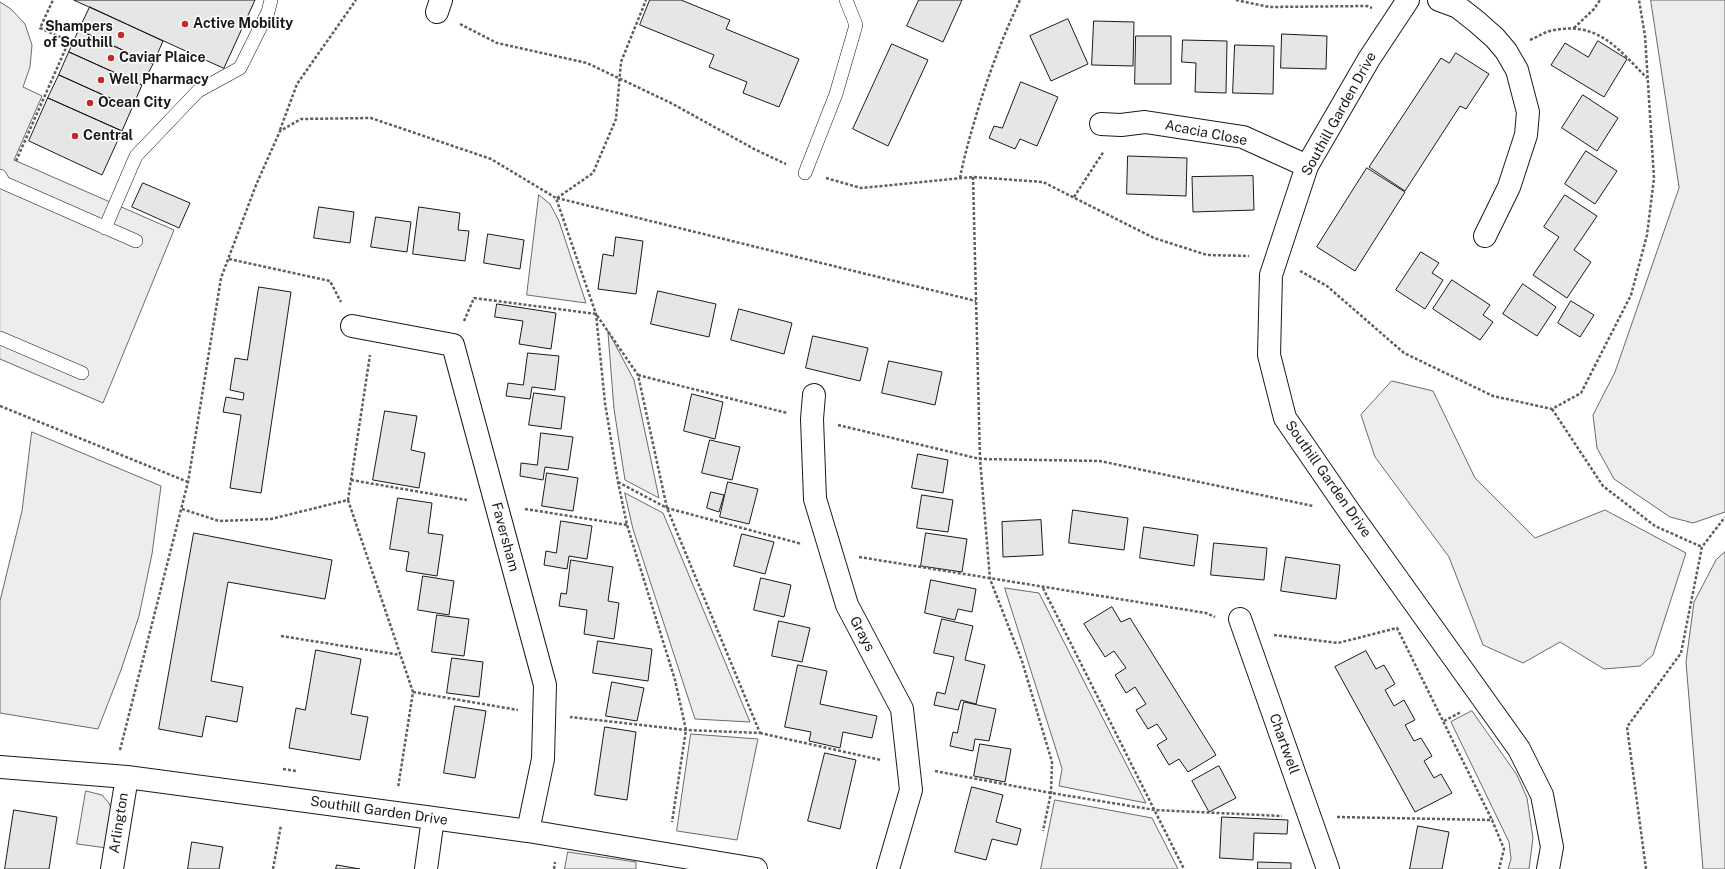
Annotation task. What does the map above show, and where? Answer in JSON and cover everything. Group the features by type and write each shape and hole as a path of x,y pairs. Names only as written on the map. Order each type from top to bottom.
{"street":[{"name":"Southill Garden Drive","path":"1408,0 1395,17 1369,59 1307,166 1271,275 1269,355 1285,418 1351,514 1519,749 1542,794 1552,847 1548,869"},
{"path":"1439,0 1458,7 1495,38 1506,51 1516,70 1528,112 1526,135 1509,187 1485,236"},
{"name":"Acacia Close","path":"1111,125 1145,122 1243,137 1307,166"},
{"path":"352,326 453,345"},
{"name":"Faversham","path":"453,345 546,684 543,759 528,831"},
{"name":"Grays","path":"814,394 812,419 815,499 847,605 902,709 911,790 888,869"},
{"name":"Chartwell","path":"1242,625 1328,869"},
{"name":"Southill Garden Drive","path":"0,767 120,777 285,798 528,831 756,869"},
{"name":"Arlington","path":"112,869 120,777"},
{"path":"426,869 433,818"}],"lane":[{"path":"105,228 136,156 198,91 240,68 268,12 272,0"},
{"path":"806,173 836,94 856,25 846,0"},
{"path":"2,180 136,241"},
{"path":"0,338 82,373"}],"path":[{"path":"2,180 16,161 69,41 40,28 53,0"},
{"path":"120,777 188,482 222,278 256,185 280,130 297,84 356,0"},
{"path":"556,198 593,173 616,119 618,77 621,62 646,0"},
{"path":"960,178 963,162 987,80 1006,29 1019,1 1025,0"},
{"path":"1236,0 1269,6 1368,6 1395,17"},
{"path":"1574,28 1594,9 1600,0"},
{"path":"439,6 498,43 587,63 618,77 671,103 756,150 806,173 861,188 973,177 1043,182 1154,238 1207,255 1276,257 1327,286 1404,353 1493,396 1552,409 1581,393 1631,295 1647,235 1654,178 1644,36 1639,0"},
{"path":"1506,51 1549,31 1574,28 1595,32 1614,45 1647,78"},
{"path":"280,130 300,119 370,118 491,160 556,198 976,301"},
{"path":"1074,197 1111,125"},
{"path":"973,177 980,459 990,579 1022,661 1052,762 1051,793 1043,831"},
{"path":"556,198 596,314 605,403 618,482 627,525 675,680 686,730 672,822"},
{"path":"228,259 330,281 352,326"},
{"path":"453,345 474,298 596,314 638,375 667,508 760,733"},
{"path":"374,330 348,500 413,692 394,813"},
{"path":"638,375 812,419 980,459 1100,461 1351,514"},
{"path":"0,406 188,482"},
{"path":"1552,409 1603,486 1655,526 1702,546"},
{"path":"618,482 667,508 831,552 1206,613 1242,625 1338,643 1397,628 1492,820 1504,849 1499,869"},
{"path":"182,508 219,521 271,519 348,500"},
{"path":"1646,869 1627,726 1681,653 1702,546 1725,517"},
{"path":"1042,587 1184,869"},
{"path":"281,636 400,655"},
{"path":"686,730 760,733 908,766 1051,793 1154,810 1310,817 1492,820"},
{"path":"273,869 285,798"}],"shaded area":[{"path":"1651,0 1725,0 1725,512 1693,523 1670,517 1614,479 1597,448 1593,415 1615,372 1679,188"},
{"path":"0,2 11,9 25,24 32,45 30,67 23,87 42,96 14,160 174,230 103,403 0,359"},
{"path":"539,195 550,204 559,221 586,303 527,295"},
{"path":"608,331 634,380 659,498 625,480 614,409"},
{"path":"1392,381 1433,391 1475,478 1535,538 1605,510 1686,553 1653,655 1640,666 1604,669 1560,642 1523,663 1483,645 1449,557 1375,457 1361,415"},
{"path":"32,432 161,486 152,554 139,616 121,670 98,729 0,713 0,601 22,511"},
{"path":"625,493 663,513 750,722 695,719 633,529"},
{"path":"1725,552 1725,869 1703,869 1686,662 1694,602 1716,560"},
{"path":"1005,588 1039,593 1146,803 1059,786 1062,769"},
{"path":"1472,711 1517,775 1527,798 1533,838 1529,869 1508,869 1511,859 1509,842 1451,722"},
{"path":"691,734 758,739 737,840 677,831"},
{"path":"86,791 102,795 109,803 112,811 107,848 77,844"},
{"path":"1055,800 1152,818 1178,869 1041,869"},
{"path":"568,852 636,862 636,869 565,869"}],"building":[{"name":"Active Mobility","path":"74,0 255,0 224,68"},
{"path":"650,0 681,0 730,20 726,29 799,59 779,107 743,93 747,82 709,67 714,55 640,25"},
{"path":"919,0 962,0 943,42 907,26"},
{"name":"Shampers of Southill","path":"90,7 163,41 153,64 79,30"},
{"path":"1068,19 1088,64 1051,81 1030,36"},
{"path":"1094,21 1134,22 1133,66 1092,65"},
{"name":"Caviar Plaice","path":"79,30 153,64 142,85 69,52"},
{"path":"1282,34 1327,36 1326,69 1281,68"},
{"path":"1136,36 1171,36 1171,84 1135,84"},
{"path":"1183,40 1227,41 1226,93 1195,92 1196,63 1182,62"},
{"path":"1598,41 1627,59 1604,97 1551,65 1565,43 1588,57"},
{"path":"892,44 928,60 888,146 853,129"},
{"path":"1235,45 1274,46 1273,94 1233,93"},
{"name":"Well Pharmacy","path":"69,52 142,85 132,108 59,75"},
{"path":"1456,53 1489,74 1466,109 1460,106 1405,191 1369,167 1441,58 1449,63"},
{"name":"Ocean City","path":"59,75 132,108 122,131 48,98"},
{"path":"1021,82 1058,97 1037,146 1020,139 1015,149 989,138 994,126 1002,128"},
{"path":"1583,95 1618,118 1597,151 1562,128"},
{"name":"Central","path":"48,98 122,131 102,175 29,141"},
{"path":"1586,151 1617,171 1595,204 1565,184"},
{"path":"1128,156 1187,158 1186,196 1127,194"},
{"path":"1367,168 1405,192 1355,271 1317,247"},
{"path":"1253,176 1254,210 1193,212 1192,177"},
{"path":"143,183 190,203 179,228 132,207"},
{"path":"1565,195 1597,216 1574,250 1591,262 1567,298 1533,275 1559,237 1544,227"},
{"path":"319,207 354,212 350,243 314,238"},
{"path":"419,207 460,213 458,230 469,231 465,261 413,254"},
{"path":"376,217 411,222 407,252 371,247"},
{"path":"488,234 524,240 520,269 484,263"},
{"path":"616,237 643,241 636,294 598,289 603,254 613,256"},
{"path":"1421,252 1439,263 1432,273 1443,280 1425,309 1396,290"},
{"path":"1452,280 1490,305 1483,315 1493,322 1480,340 1433,309"},
{"path":"1523,284 1556,307 1537,336 1503,314"},
{"path":"259,287 291,292 261,493 230,488 241,415 223,412 226,397 243,400 244,393 230,390 235,358 247,360"},
{"path":"658,291 716,304 709,337 651,324"},
{"path":"1571,301 1594,315 1580,337 1558,323"},
{"path":"497,304 556,313 551,349 519,344 523,321 495,317"},
{"path":"739,309 792,323 784,354 731,340"},
{"path":"813,336 868,348 860,381 806,368"},
{"path":"528,353 559,356 555,390 532,387 530,399 506,396 508,383 523,385"},
{"path":"889,361 942,372 935,405 882,393"},
{"path":"534,393 565,397 561,429 529,425"},
{"path":"692,394 723,402 715,439 684,431"},
{"path":"385,411 417,416 411,450 425,453 419,488 373,480"},
{"path":"541,433 573,437 568,470 545,467 543,480 520,476 521,463 537,465"},
{"path":"710,440 740,447 732,480 702,473"},
{"path":"918,454 948,460 943,493 912,488"},
{"path":"547,473 578,478 573,511 542,506"},
{"path":"728,482 758,489 749,524 720,517"},
{"path":"711,492 724,495 719,512 707,508"},
{"path":"922,495 953,500 948,532 917,528"},
{"path":"398,498 432,503 428,533 443,535 437,576 406,571 409,552 390,549"},
{"path":"1073,510 1128,518 1124,550 1069,543"},
{"path":"1041,520 1043,555 1003,557 1002,522"},
{"path":"561,521 592,526 587,559 569,556 567,569 544,565 546,551 556,553"},
{"path":"1144,527 1198,535 1194,566 1140,558"},
{"path":"194,533 332,560 325,599 228,582 211,681 243,687 237,722 206,716 202,737 159,729"},
{"path":"926,533 967,539 962,572 921,566"},
{"path":"742,534 774,542 765,574 734,566"},
{"path":"1214,543 1267,548 1264,580 1211,575"},
{"path":"1286,557 1340,565 1336,599 1281,591"},
{"path":"571,560 613,567 608,601 619,603 614,639 584,634 587,610 559,606 561,593 566,594"},
{"path":"423,576 454,581 449,615 418,610"},
{"path":"761,578 791,585 784,617 754,610"},
{"path":"931,580 976,589 972,612 958,609 955,620 925,613"},
{"path":"1112,607 1121,622 1130,618 1216,755 1188,772 1179,759 1169,765 1157,745 1167,739 1157,724 1148,729 1136,710 1146,704 1135,687 1126,693 1115,675 1126,668 1114,651 1105,657 1084,624"},
{"path":"437,615 469,619 464,656 432,652"},
{"path":"942,619 973,626 965,660 985,665 976,704 961,700 958,710 934,705 937,692 945,694 954,657 934,653"},
{"path":"779,621 810,628 802,662 772,656"},
{"path":"598,641 652,649 648,681 593,673"},
{"path":"316,650 361,659 351,714 368,717 360,760 289,748 296,708 305,710"},
{"path":"1366,651 1376,669 1384,665 1395,684 1385,690 1394,706 1404,700 1415,720 1405,725 1414,741 1421,738 1432,756 1424,761 1434,778 1441,774 1452,793 1415,812 1335,667"},
{"path":"452,658 483,662 479,697 447,693"},
{"path":"798,665 827,671 820,704 877,716 872,738 843,732 840,748 809,741 811,732 785,727"},
{"path":"612,682 644,688 637,721 606,716"},
{"path":"964,702 996,709 989,741 975,739 973,751 950,746 953,732 957,733"},
{"path":"455,706 486,711 475,778 444,773"},
{"path":"605,727 636,732 627,800 595,795"},
{"path":"980,744 1011,749 1005,782 974,776"},
{"path":"825,753 856,760 840,829 808,821"},
{"path":"1219,766 1236,798 1209,812 1192,781"},
{"path":"972,787 1003,795 996,822 1021,829 1017,845 992,839 986,860 955,852"},
{"path":"14,810 57,817 49,869 5,869"},
{"path":"1222,817 1288,820 1287,834 1254,833 1253,860 1220,858"},
{"path":"1418,826 1449,832 1442,869 1410,869"},
{"path":"192,842 223,847 219,869 188,869"},
{"path":"1258,862 1291,863 1291,869 1258,869"},
{"path":"337,865 360,869 336,869"}],"place":[{"name":"Active Mobility","path":"185,24"},
{"name":"Shampers of Southill","path":"121,35"},
{"name":"Caviar Plaice","path":"111,58"},
{"name":"Well Pharmacy","path":"101,80"},
{"name":"Ocean City","path":"90,103"},
{"name":"Central","path":"75,136"}]}
